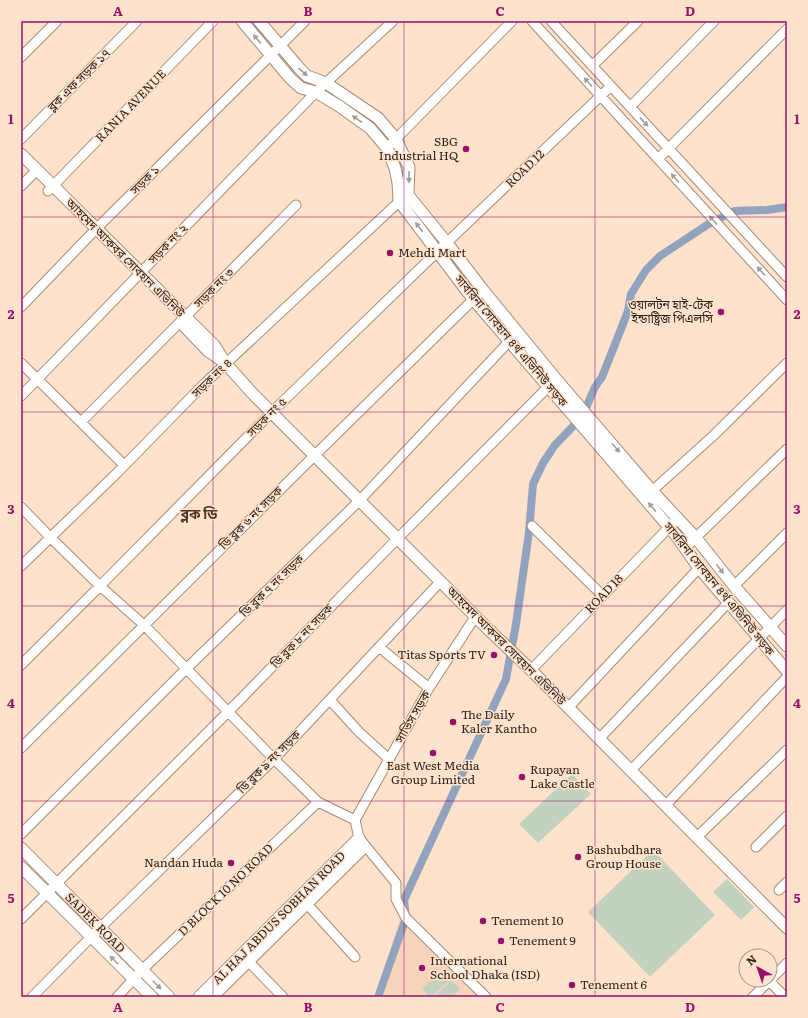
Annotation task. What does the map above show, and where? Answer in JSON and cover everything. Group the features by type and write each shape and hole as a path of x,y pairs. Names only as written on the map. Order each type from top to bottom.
{"street":[{"path":"21,57 57,21"},
{"name":"ব্লক এফ সড়ক ১৭","path":"21,139 137,21"},
{"name":"RANIA AVENUE","path":"50,188 214,21"},
{"path":"242,21 290,78 301,88 316,92 370,128 387,148 396,168 398,183 404,198"},
{"path":"259,21 300,70 307,76 326,83 378,118 396,139 409,167 404,198"},
{"name":"সড়ক ১","path":"21,307 94,231 305,21"},
{"name":"সড়ক নং ২","path":"21,396 316,92 393,21"},
{"path":"387,148 512,21"},
{"path":"532,21 787,300"},
{"path":"592,66 638,21"},
{"path":"630,106 714,21"},
{"path":"546,37 556,23 592,66 787,277"},
{"path":"658,159 787,30"},
{"name":"ROAD 12","path":"438,251 611,86"},
{"name":"আহমেদ আকবর সোবহান এভিনিউ","path":"21,154 50,188 183,319 208,351 226,364 314,456 532,670 787,928"},
{"name":"আহমেদ আকবর সোবহান এভিনিউ","path":"21,164 32,175 50,188"},
{"path":"21,186 32,175"},
{"name":"সাবরিনা সোবহান ৪র্থ এভিনিউ সড়ক","path":"404,198 447,243 482,290 517,333 552,383"},
{"name":"সাবরিনা সোবহান ৪র্থ এভিনিউ সড়ক","path":"404,198 438,251 473,299 509,342 552,383 571,404 686,547 699,568 787,671"},
{"name":"সড়ক নং ৪","path":"21,566 205,383 404,198"},
{"name":"সড়ক নং ৩","path":"81,422 296,204"},
{"name":"সড়ক নং ৫","path":"21,665 272,412 438,251"},
{"name":"ডি ব্লক ৬ নং সড়ক","path":"21,748 482,290"},
{"name":"ডি ব্লক ৭ নং সড়ক","path":"21,834 186,669 360,500 517,333"},
{"path":"21,363 124,465"},
{"path":"652,491 714,435 787,363"},
{"name":"ডি ব্লক ৮ নং সড়ক","path":"21,919 228,712 552,383"},
{"name":"সাবরিনা সোবহান ৪র্থ এভিনিউ সড়ক","path":"587,423 696,538 734,586 787,646"},
{"path":"686,547 787,449"},
{"path":"21,507 100,586 144,625 274,759 318,802 355,820 362,843 396,883 396,900 406,918 486,997"},
{"name":"ROAD 18","path":"532,670 678,518"},
{"path":"532,526 602,596"},
{"path":"734,586 787,533"},
{"path":"568,708 699,568"},
{"name":"ডি ব্লক ৯ নং সড়ক","path":"32,997 91,936 274,759 441,581"},
{"path":"599,739 728,603"},
{"path":"631,770 787,610"},
{"name":"সার্ভিস সড়ক","path":"355,820 429,688 476,616"},
{"path":"379,647 429,688"},
{"path":"666,805 787,677"},
{"path":"330,700 359,732 389,759"},
{"path":"697,837 787,750"},
{"name":"D BLOCK 10 NO ROAD","path":"117,997 142,970 318,802"},
{"path":"756,847 787,816"},
{"path":"212,997 307,904 362,843"},
{"name":"AL HAJ ABDUS SOBHAN ROAD","path":"198,997 362,843"},
{"name":"SADEK ROAD","path":"21,848 169,997"},
{"path":"21,867 152,997"},
{"path":"779,890 787,882"},
{"path":"307,904 356,957"},
{"path":"248,961 283,997"},
{"path":"778,972 787,963"},
{"path":"753,997 762,988"},
{"path":"777,988 785,997"}],"shaded area":[{"name":"International School Dhaka (ISD)","path":"401,914 489,997 375,997"}],"green space":[{"path":"572,774 591,794 538,843 519,824"},
{"path":"653,850 715,915 650,977 588,912"},
{"path":"727,879 754,907 741,920 713,892"},
{"path":"441,971 450,980 430,997 422,989"},
{"path":"451,980 460,989 452,997 434,997"}],"waterway":[{"path":"378,997 406,918 404,900 506,679 516,624 529,532 533,484 543,463 555,445 582,417 595,387 602,377 628,311 631,294 646,270 660,256 707,225 734,211 767,210 787,207"}],"place":[{"name":"SBG Industrial HQ","path":"466,149"},
{"name":"Mehdi Mart","path":"390,253"},
{"name":"ওয়ালটন হাই-টেক ইন্ডাষ্ট্রিজ পিএলসি","path":"721,312"},
{"name":"Titas Sports TV","path":"494,655"},
{"name":"The Daily Kaler Kantho","path":"453,722"},
{"name":"East West Media Group Limited","path":"433,753"},
{"name":"Rupayan Lake Castle","path":"522,777"},
{"name":"Bashubdhara Group House","path":"578,857"},
{"name":"Nandan Huda","path":"231,863"},
{"name":"Tenement 10","path":"483,921"},
{"name":"Tenement 9","path":"501,941"},
{"name":"International School Dhaka (ISD)","path":"422,968"},
{"name":"Tenement 6","path":"572,985"}],"district":[{"name":"ব্লক ডি","path":"199,514"}]}
